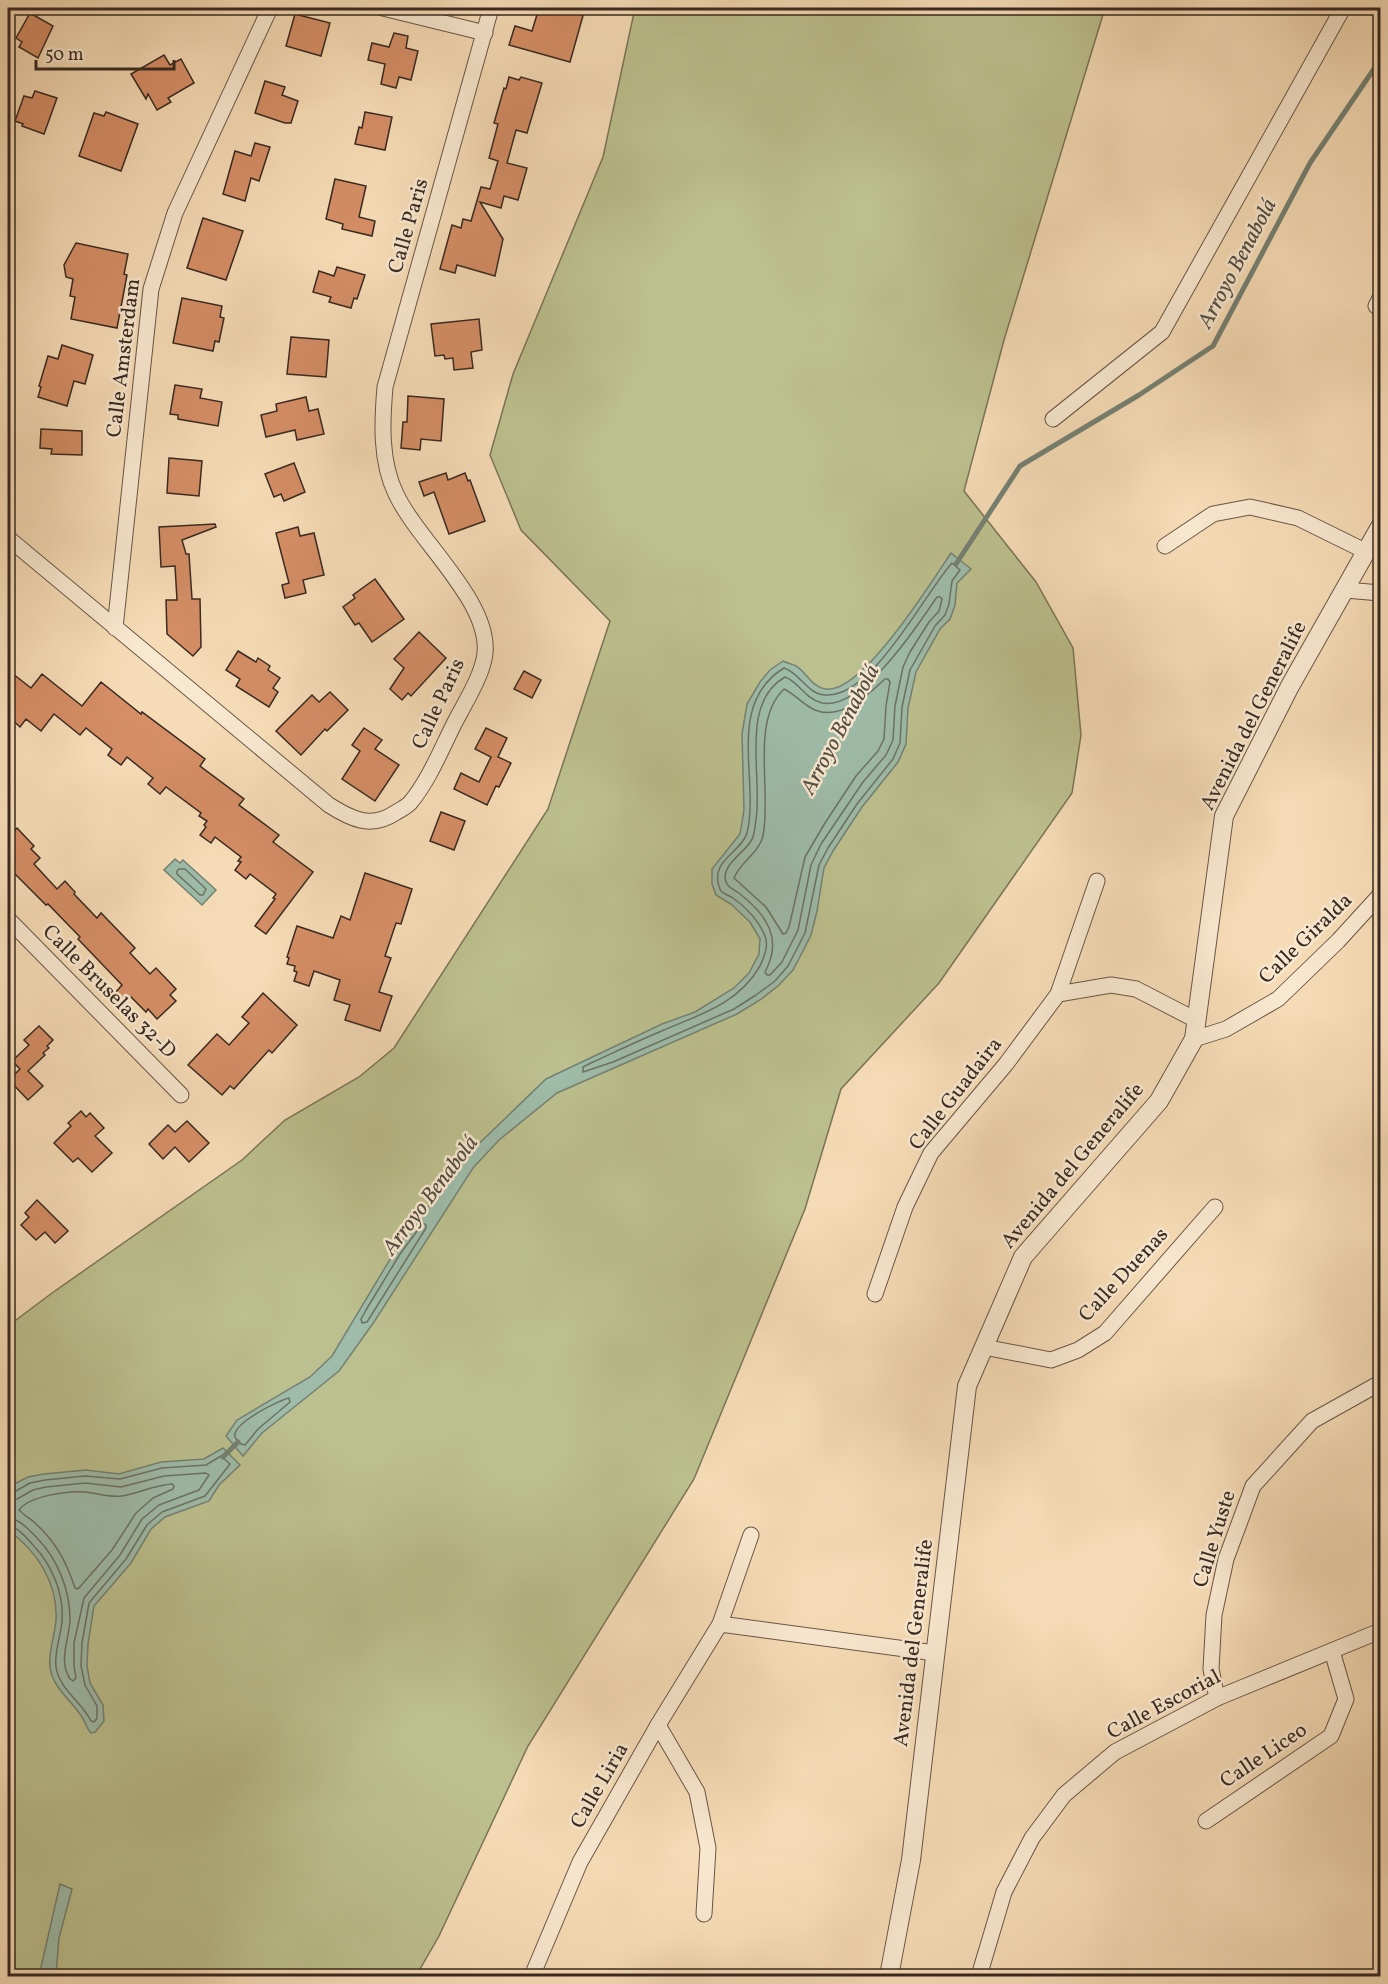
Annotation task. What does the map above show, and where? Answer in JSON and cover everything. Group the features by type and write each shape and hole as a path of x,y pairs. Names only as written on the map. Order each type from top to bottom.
{"street":[{"name":"Calle Amsterdam","path":"115,628 152,289 175,213 270,8"},
{"path":"383,8 485,33"},
{"name":"Calle Paris","path":"8,538 329,805 350,818 369,823 391,816 409,804 427,777 478,676 485,653 481,621 466,594 407,515 394,492 385,460 382,421 386,387 491,8"},
{"path":"1053,419 1162,332 1343,8"},
{"path":"1165,546 1213,514 1250,507 1298,518 1367,552"},
{"name":"Avenida del Generalife","path":"889,1977 911,1860 967,1386 1023,1257 1159,1101 1194,1039 1224,816 1290,686 1380,527"},
{"path":"1346,590 1380,593"},
{"name":"Calle Guadaira","path":"875,1294 905,1207 931,1153 1006,1064 1058,994 1097,881"},
{"name":"Calle Giralda","path":"1194,1039 1226,1029 1278,999 1338,941 1380,895"},
{"name":"Calle Bruselas 32-D","path":"8,919 181,1095"},
{"path":"1058,994 1111,985 1136,989 1196,1020"},
{"name":"Calle Duenas","path":"984,1347 1051,1360 1078,1350 1105,1333 1215,1207"},
{"name":"Calle Yuste","path":"1217,1698 1211,1669 1214,1615 1226,1558 1253,1486 1312,1421 1380,1383"},
{"name":"Calle Liria","path":"532,1977 580,1862 658,1725 720,1624 751,1535"},
{"path":"720,1624 935,1653"},
{"name":"Calle Escorial","path":"979,1977 1004,1892 1032,1838 1064,1795 1115,1752 1217,1698 1380,1631"},
{"name":"Calle Liceo","path":"1206,1821 1331,1736 1346,1698 1332,1651"},
{"path":"658,1725 697,1792 708,1848 704,1914"}],"green space":[{"path":"635,8 1105,8 1004,340 964,491 1036,582 1073,648 1081,735 1072,793 939,983 841,1089 805,1209 694,1479 528,1746 439,1936 416,1976 8,1976 8,1326 242,1160 285,1120 359,1077 394,1048 548,809 610,621 521,530 490,455 513,374 603,157"}],"water":[{"path":"951,553 971,569 957,583 955,605 950,619 940,629 916,672 908,708 906,744 898,762 862,807 824,868 811,935 793,970 760,1000 737,1014 557,1093 499,1140 473,1168 374,1322 339,1371 262,1433 243,1456 226,1436 237,1420 310,1377 332,1356 395,1251 464,1158 546,1079 662,1024 695,1012 734,988 749,973 759,954 760,939 750,922 731,904 716,895 712,884 712,869 740,834 744,810 742,734 747,704 770,670 783,661 796,666 816,685 825,689 840,686 857,675 894,634"},
{"path":"175,859 180,863 183,860 216,890 202,905 164,870"},
{"path":"223,1448 240,1465 219,1485 209,1501 165,1517 151,1529 131,1563 94,1606 87,1666 90,1683 103,1705 104,1721 95,1732 91,1733 78,1711 54,1681 50,1667 56,1620 53,1593 44,1569 28,1548 8,1530 8,1487 28,1477 44,1474 86,1470 119,1474 161,1462 204,1459"},
{"path":"60,1884 72,1889 59,1938 56,1976 39,1976"}],"building":[{"path":"539,8 567,8 584,12 570,62 509,45 515,26 532,31"},
{"path":"30,13 53,26 38,58 19,47 22,42 16,38"},
{"path":"295,14 330,23 321,56 286,46"},
{"path":"394,33 408,36 406,48 418,51 411,80 399,77 396,88 381,84 385,64 368,60 372,43 389,47"},
{"path":"164,55 170,65 181,59 194,83 168,98 171,102 157,110 148,94 146,99 131,74"},
{"path":"509,77 519,80 521,77 542,83 527,133 516,130 507,163 527,168 518,200 504,196 501,208 480,202 503,239 495,276 457,265 455,273 440,269 452,225 461,228 463,219 471,221 481,187 490,189 498,161 489,158 498,124 494,123"},
{"path":"265,81 285,87 282,95 298,101 291,123 255,113"},
{"path":"35,91 57,98 44,134 15,121 24,96 32,98"},
{"path":"106,112 138,124 121,171 79,156 94,113 104,116"},
{"path":"365,112 392,117 385,150 355,144 359,127 362,128"},
{"path":"255,143 270,147 259,181 251,178 245,201 223,194 235,151 251,156"},
{"path":"335,179 366,186 359,217 375,221 372,236 342,229 343,224 326,219"},
{"path":"203,218 243,231 226,280 187,268"},
{"path":"76,243 128,254 124,274 127,275 117,328 71,319 75,297 70,296 73,279 66,277 64,265"},
{"path":"337,267 365,275 357,299 354,298 351,308 329,302 331,297 313,292 319,271 334,276"},
{"path":"182,298 222,306 220,317 224,318 219,342 215,341 213,351 173,343"},
{"path":"479,319 482,350 471,352 473,368 454,370 453,358 445,359 444,355 435,356 431,324"},
{"path":"291,337 329,340 326,377 287,374"},
{"path":"62,345 93,355 85,384 74,381 67,406 38,397 48,356 58,359"},
{"path":"175,385 202,389 200,398 222,402 218,426 178,419 178,415 170,414"},
{"path":"408,396 444,399 441,441 421,439 420,450 401,448 403,422 407,422"},
{"path":"306,397 309,411 318,409 324,434 297,440 295,430 266,437 261,415 277,411 276,404"},
{"path":"41,429 82,431 82,455 51,454 52,449 40,448"},
{"path":"169,458 202,461 199,496 167,493"},
{"path":"294,463 305,492 284,501 281,494 274,497 265,474"},
{"path":"446,473 448,480 465,473 468,481 470,480 485,521 449,534 434,492 424,496 419,482"},
{"path":"215,524 216,527 182,540 186,554 189,554 192,599 200,599 201,647 193,656 167,634 166,600 177,600 175,566 161,567 159,527"},
{"path":"298,527 300,536 314,533 324,575 303,580 306,593 285,598 282,585 289,583 276,533"},
{"path":"375,579 404,619 372,642 359,623 355,625 343,607 355,598 353,595"},
{"path":"419,632 446,658 411,696 408,693 402,700 390,689 404,668 394,659"},
{"path":"238,651 256,662 258,658 270,666 268,670 280,678 273,688 278,692 269,707 236,686 240,679 226,670"},
{"path":"8,670 31,688 42,674 82,706 101,682 141,714 142,712 205,759 200,766 244,799 239,805 279,835 273,842 313,872 266,934 255,926 275,899 273,898 276,894 250,874 246,879 235,870 241,862 238,861 241,857 215,837 211,843 200,835 207,821 199,816 201,813 166,787 160,794 148,784 153,778 127,757 121,765 108,755 112,749 86,728 80,735 54,714 41,731 26,719 20,727 8,716"},
{"path":"524,671 541,680 532,698 514,689"},
{"path":"330,692 348,710 327,731 325,729 301,755 276,731 312,695 319,702"},
{"path":"364,728 382,740 375,749 399,765 375,801 342,779 360,751 352,745"},
{"path":"486,728 507,738 498,757 511,763 487,805 454,789 461,773 479,782 491,757 475,749"},
{"path":"441,812 465,821 454,850 430,841"},
{"path":"17,828 34,846 31,849 40,858 34,864 57,889 65,881 97,918 101,913 135,948 130,953 150,974 156,968 176,989 170,995 176,1001 157,1019 148,1009 146,1012 131,997 124,1003 115,993 122,985 78,939 80,937 8,867 8,837"},
{"path":"365,873 412,889 401,924 396,923 385,956 391,958 379,992 392,996 380,1031 345,1020 350,1005 334,1000 340,980 314,971 309,986 294,981 297,972 294,971 295,966 287,964 297,926 333,938 341,916 350,920"},
{"path":"263,993 297,1025 272,1053 269,1050 234,1089 230,1086 222,1095 188,1065 217,1034 229,1045 249,1023 242,1017"},
{"path":"39,1026 53,1040 43,1053 45,1055 28,1071 43,1086 28,1100 9,1080 20,1069 12,1061 29,1045 24,1040"},
{"path":"81,1111 86,1117 90,1113 104,1128 95,1136 112,1153 92,1172 78,1158 73,1162 54,1143 71,1126 68,1123"},
{"path":"187,1121 209,1143 189,1162 175,1147 163,1159 149,1144 168,1125 175,1132"},
{"path":"37,1200 68,1231 55,1243 45,1232 36,1240 21,1225 29,1217 25,1213"}],"waterway":[{"name":"Arroyo Benabolá","path":"956,564 1020,466 1139,395 1213,346 1310,163 1380,60"},
{"name":"Arroyo Benabolá","path":"223,1457 238,1442"}]}
